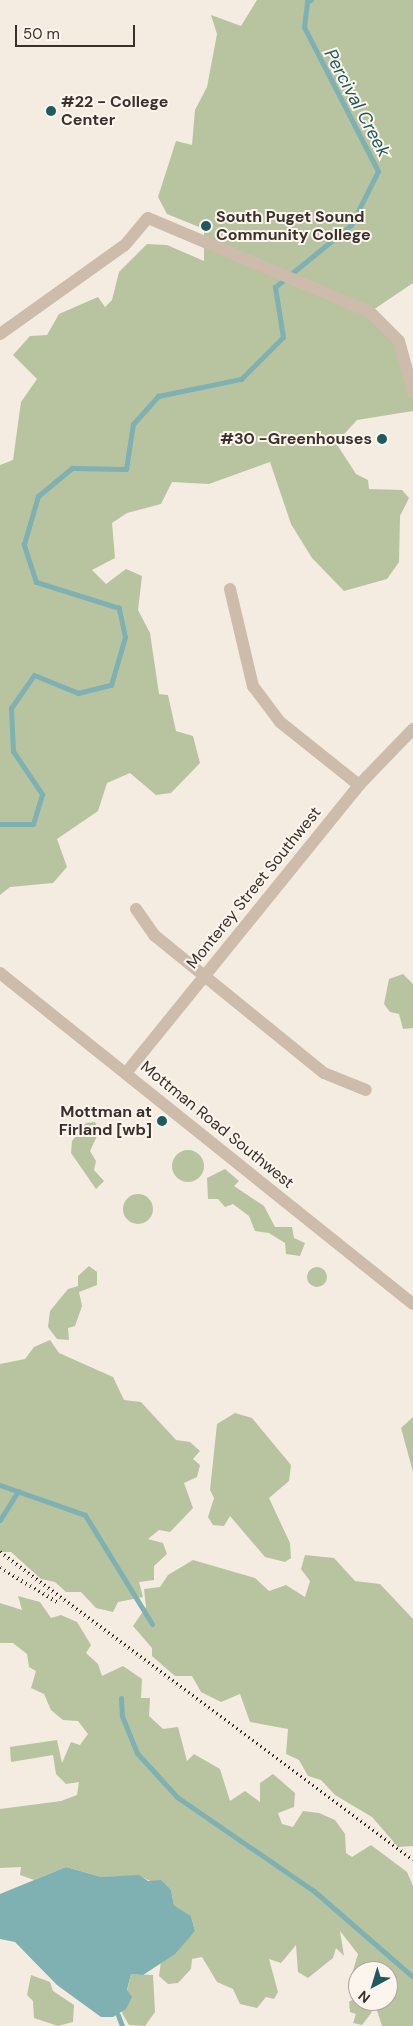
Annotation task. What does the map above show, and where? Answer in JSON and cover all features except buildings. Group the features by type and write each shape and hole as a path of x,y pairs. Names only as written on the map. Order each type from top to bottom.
{"street":[{"path":"0,334 117,251 148,218 231,251 370,312 393,331 407,359 413,392"},
{"path":"230,589 253,686 280,722 359,785"},
{"name":"Monterey Street Southwest","path":"126,1072 359,785 413,729"},
{"path":"136,909 154,935 324,1073 366,1090"},
{"name":"Mottman Road Southwest","path":"0,973 126,1072 413,1304"}],"green space":[{"name":"South Puget Sound Community College","path":"257,0 413,0 413,283 370,312 393,331 413,392 413,411 357,420 336,443 356,474 368,480 369,489 402,490 409,498 400,516 399,562 387,579 344,591 312,558 291,524 270,462 209,484 172,482 161,504 127,513 112,523 115,558 92,570 106,584 126,569 142,576 138,610 150,633 159,694 168,695 176,731 193,736 200,763 171,793 156,795 130,773 107,783 98,811 57,839 67,867 53,883 10,887 0,895 0,465 13,460 21,402 37,379 13,355 30,336 47,335 59,314 98,297 105,307 112,300 119,272 147,244 167,245 204,261 204,229 167,214 158,197 176,141 192,145 195,110 207,87 217,34 211,15 241,26"},
{"path":"403,974 413,984 413,1028 403,1029 399,1014 390,1012 384,1004 389,979"},
{"path":"95,1122 99,1132 90,1151 96,1161 94,1170 104,1181 96,1189 71,1153 72,1141 86,1123"},
{"path":"188,1150 200,1154 204,1166 200,1178 188,1182 176,1178 172,1166 176,1154"},
{"path":"225,1169 239,1181 234,1186 264,1206 275,1227 292,1227 294,1238 305,1243 300,1256 286,1254 285,1243 269,1233 255,1231 249,1216 233,1204 225,1207 218,1199 208,1199 207,1178"},
{"path":"138,1194 144,1195 152,1203 152,1215 144,1223 138,1224 132,1223 124,1215 123,1209 124,1203 132,1195"},
{"path":"89,1266 97,1272 97,1285 79,1292 82,1306 75,1326 68,1328 69,1340 57,1339 48,1327 50,1311 68,1289 78,1286 78,1276"},
{"path":"317,1267 324,1270 327,1277 324,1284 317,1287 310,1284 307,1277 310,1270"},
{"path":"50,1340 59,1353 113,1377 124,1400 141,1402 176,1440 190,1442 200,1451 193,1459 200,1465 197,1477 184,1483 193,1508 170,1532 159,1530 148,1539 163,1543 167,1554 154,1566 154,1580 139,1582 143,1597 118,1602 113,1612 96,1608 81,1592 66,1592 55,1582 41,1579 11,1552 0,1552 0,1364 25,1359 34,1347"},
{"path":"235,1413 252,1418 291,1465 289,1481 269,1498 290,1543 291,1558 285,1562 265,1557 230,1516 224,1526 213,1525 208,1517 214,1498 210,1490 217,1424"},
{"path":"413,1417 413,1472 401,1428"},
{"path":"305,1555 334,1558 355,1581 380,1584 413,1619 413,1846 398,1847 372,1817 335,1795 321,1780 308,1776 299,1760 286,1754 288,1729 250,1722 240,1694 221,1702 201,1692 192,1676 175,1676 152,1656 152,1648 133,1626 146,1607 144,1589 160,1587 168,1575 193,1560 255,1578 269,1591 286,1585 305,1597 310,1581 301,1569"},
{"path":"18,1596 40,1602 51,1618 61,1615 77,1622 91,1645 86,1653 98,1664 102,1676 123,1666 142,1679 141,1698 150,1698 149,1716 163,1729 178,1727 187,1761 194,1754 220,1769 230,1801 245,1791 260,1802 260,1783 273,1774 295,1793 294,1807 278,1813 282,1824 293,1827 303,1811 319,1813 335,1820 345,1834 346,1853 352,1857 371,1845 407,1872 413,1886 413,2026 382,2026 377,2011 398,2011 398,1961 356,1961 358,1954 340,1931 344,1956 336,1948 333,1958 308,1978 298,1972 296,1945 281,1963 269,1959 278,1992 274,1999 266,1997 257,2008 240,2004 233,1989 217,1982 202,1957 192,1959 191,1969 178,1983 168,1984 159,1976 161,1961 195,1931 191,1916 174,1905 171,1890 139,1876 101,1877 66,1867 34,1880 20,1875 21,1867 0,1868 0,1809 61,1801 77,1795 79,1782 66,1784 56,1774 53,1755 11,1762 10,1747 57,1740 62,1763 71,1742 80,1745 88,1734 78,1721 63,1720 51,1710 44,1694 31,1688 36,1671 29,1667 27,1654 13,1643 0,1643 0,1603 22,1610"},
{"path":"131,1974 153,1975 155,2012 145,2026 129,2025 122,2013"},
{"path":"31,1975 50,1982 53,1991 74,2005 73,2022 58,2026 34,2018 33,2001 27,1995"},
{"path":"350,2012 372,2012 362,2025 353,2023 356,2014"}],"water":[{"path":"66,1867 101,1877 139,1875 148,1881 161,1880 171,1890 174,1905 191,1916 195,1931 175,1954 143,1975 131,1974 127,1990 132,1997 126,2009 113,2017 101,2017 57,1985 15,1942 0,1939 0,1894"}],"waterway":[{"name":"Percival Creek","path":"0,824 33,824 42,794 13,751 11,708 34,675 78,693 111,685 125,637 119,608 36,582 24,544 38,496 72,468 126,469 133,424 158,396 241,379 283,337 275,287 351,225 378,171 304,27 307,1 311,0"},
{"path":"0,1485 85,1515 152,1624"},
{"path":"0,1520 18,1491"},
{"path":"121,1698 122,1716 137,1753 177,1797 314,1891 413,1977"},
{"path":"118,2015 122,2026"}],"railway":[{"path":"0,1552 413,1860"},
{"path":"0,1568 59,1603"}],"place":[{"name":"#22 - College Center","path":"51,111"},
{"name":"South Puget Sound Community College","path":"206,226"},
{"name":"#30 -Greenhouses","path":"382,439"},
{"name":"Mottman at Firland [wb]","path":"162,1121"}]}
